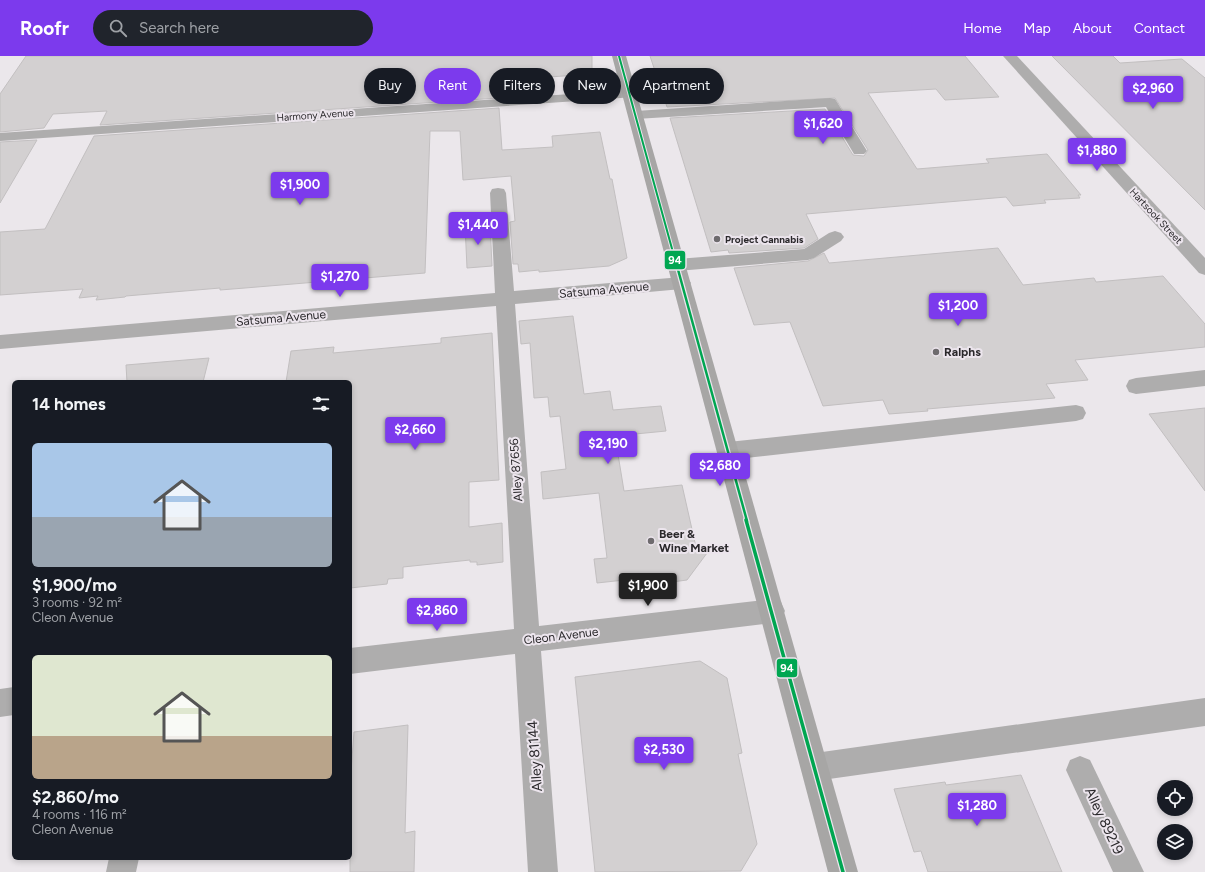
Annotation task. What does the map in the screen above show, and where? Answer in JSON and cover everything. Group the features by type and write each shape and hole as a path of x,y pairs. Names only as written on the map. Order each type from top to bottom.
{"main road":[{"path":"619,56 629,91"},
{"path":"633,104 843,872"}],"street":[{"name":"Hartsook Street","path":"1010,56 1205,269"},
{"name":"Harmony Avenue","path":"0,137 629,94"},
{"path":"636,115 830,102 859,151"},
{"name":"Alley 87656","path":"498,194 528,640"},
{"name":"Satsuma Avenue","path":"0,342 504,299 808,254 835,237"},
{"path":"1136,386 1205,378"},
{"path":"728,451 1076,413"},
{"name":"Cleon Avenue","path":"352,661 772,611"},
{"name":"Alley 81144","path":"528,640 542,872"},
{"path":"0,703 12,701"},
{"path":"815,767 1205,712"},
{"name":"Alley 89219","path":"1080,770 1129,872"},
{"path":"121,872 124,860"}],"building":[{"path":"26,56 592,56 592,68 563,68 563,76 555,77 555,68 489,68 489,99 481,99 481,68 424,68 424,103 416,104 416,68 364,68 364,104 410,104 100,125 107,111 53,114 44,128 0,132 0,94"},
{"path":"650,56 965,56 999,97 945,100 936,89 868,93 917,169 989,163 986,159 1047,154 1081,195 1078,195 1080,198 1044,200 1046,203 1013,206 1006,197 806,214 818,239 804,248 729,253 728,250 711,252 670,118 825,109 853,155 864,156 868,150 835,98 724,104 724,68 654,68"},
{"path":"1052,56 1113,56 1120,63 1182,59 1205,78 1205,210"},
{"path":"666,104 723,104 667,107"},
{"path":"499,108 502,150 553,147 552,136 600,132 610,179 612,179 627,258 609,266 539,272 539,270 519,272 518,264 513,264 510,222 515,221 511,176 463,180 460,131 430,131 425,273 220,290 220,288 96,300 98,296 79,298 83,289 0,295 0,232 45,229 94,136"},
{"path":"37,140 0,203 0,142"},
{"path":"490,223 492,266 467,268 465,225"},
{"name":"Ralphs","path":"998,248 1023,285 1094,278 1096,282 1163,276 1205,324 1205,347 1075,360 1088,380 1046,384 1055,398 927,409 928,411 889,414 883,400 823,406 790,322 754,325 734,268 808,261 824,253 829,263"},
{"path":"573,316 584,394 610,391 613,410 661,406 666,431 615,436 624,491 682,485 696,547 713,545 687,580 672,582 670,575 597,583 594,559 607,558 599,493 543,499 541,472 566,469 560,416 550,417 548,397 534,398 530,343 521,344 519,321"},
{"path":"492,333 499,480 469,482 469,527 502,523 503,562 477,565 477,562 470,562 470,560 403,567 403,578 388,579 387,584 352,588 352,380 286,380 291,351 334,347 333,353 441,343 441,338"},
{"path":"209,358 204,380 127,380 126,365"},
{"path":"1205,408 1205,491 1149,414"},
{"path":"700,661 727,678 742,753 738,754 757,844 741,871 595,872 575,677"},
{"path":"408,725 405,833 415,831 414,872 350,872 350,860 352,860 352,759 354,732"},
{"path":"1021,775 1062,872 928,872 921,851 914,852 894,789 945,782 946,785"}],"transit line":[{"name":"94","path":"619,56 843,872"}],"place":[{"name":"Project Cannabis","path":"717,239"},
{"name":"Ralphs","path":"936,352"},
{"name":"Beer & Wine Market","path":"651,541"}]}
